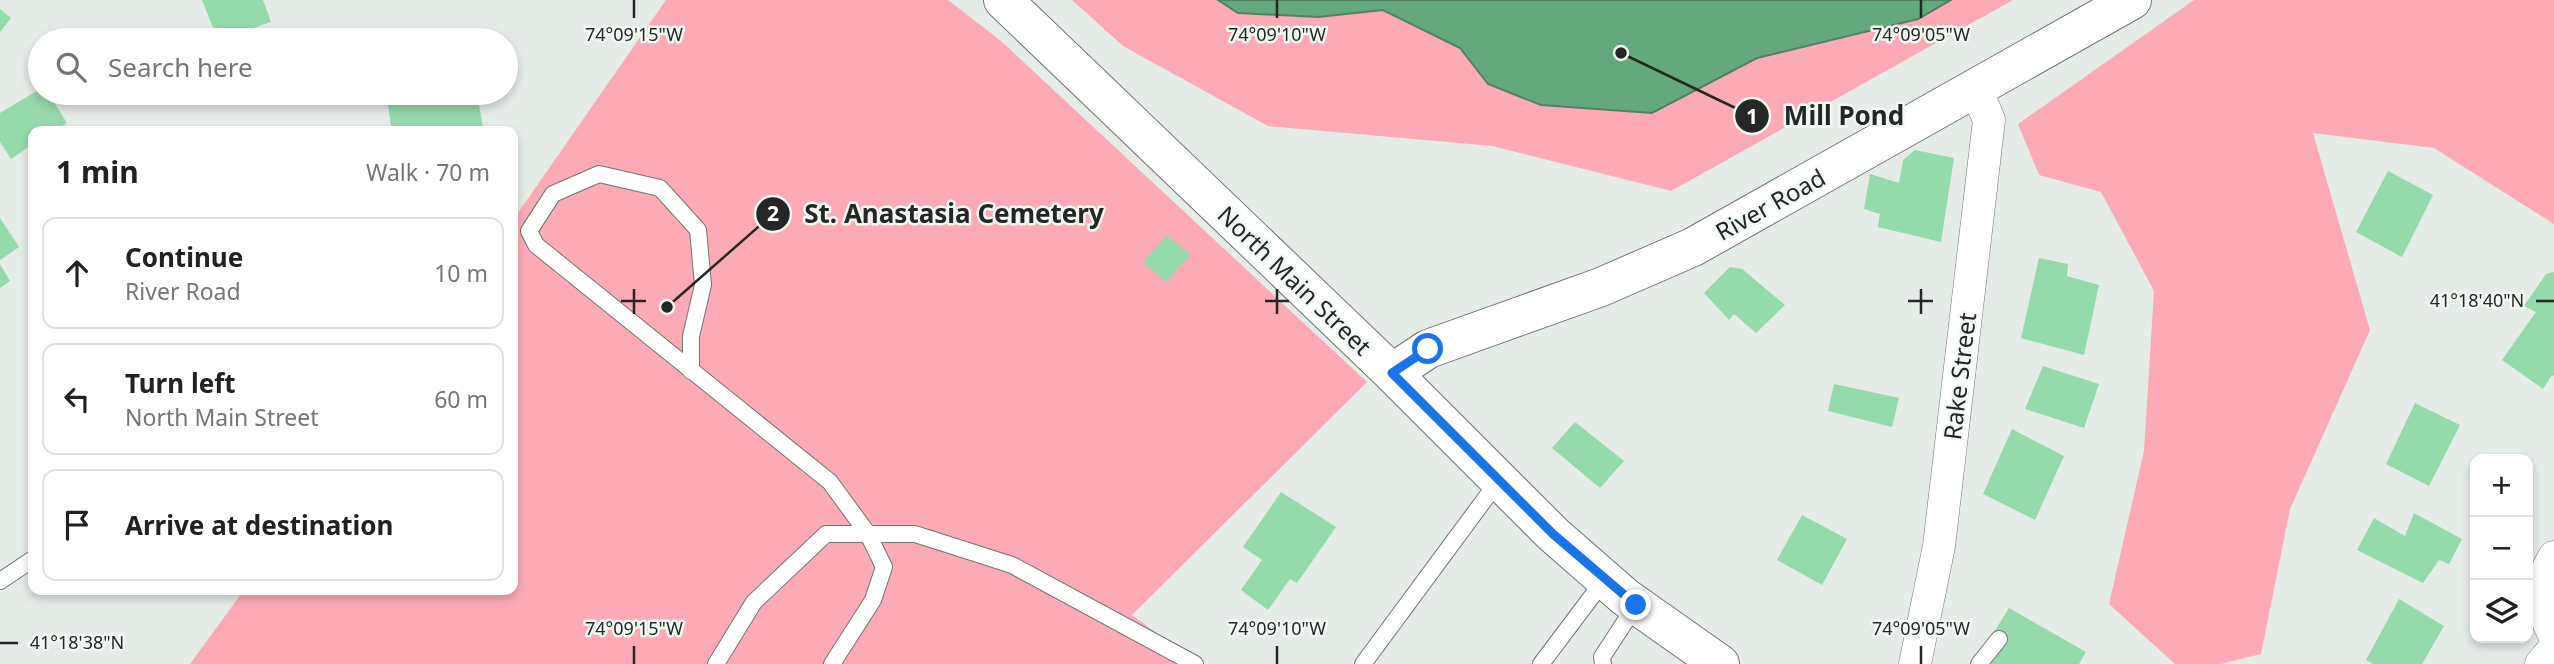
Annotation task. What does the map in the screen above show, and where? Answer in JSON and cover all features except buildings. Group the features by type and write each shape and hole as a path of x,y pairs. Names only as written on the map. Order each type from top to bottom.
{"street":[{"name":"North Main Street","path":"1003,0 1392,373 1499,480 1605,579 1636,605 1720,664"},
{"name":"River Road","path":"1392,373 1428,349 1601,287 1693,247 2132,0"},
{"name":"Rake Street","path":"1915,664 1939,546 1989,120 1976,89"},
{"path":"2554,557 2542,577 2542,611 2554,635"},
{"path":"2541,664 2554,649"}],"lane":[{"path":"691,372 691,337 703,285 698,230 660,188 599,174 552,194 529,231 536,245 691,372 830,482 869,534 884,568 873,600 832,664"},
{"path":"1363,664 1499,480"},
{"path":"716,664 754,602 826,534 915,534 1012,565 1195,664"},
{"path":"0,581 28,562"},
{"path":"1541,664 1605,579"},
{"path":"1602,664 1602,657 1636,605"},
{"path":"1979,664 1999,639"}],"shaded area":[{"path":"666,0 948,0 1001,41 1367,382 1132,615 1198,664 190,664 240,595 518,595 518,213"},
{"path":"1072,0 2013,0 1671,191 1492,146 1268,126 1123,46"},
{"path":"1218,0 1951,0 1918,19 1757,58 1652,113 1541,105 1488,84 1460,48 1383,10 1318,17 1238,13"},
{"path":"2194,0 2554,0 2554,224 2434,148 2313,133 2370,330 2290,509 2261,654 2221,664 2175,664 2109,604 2144,451 2154,291 2101,192 2039,175 2018,124"}],"place":[{"name":"Mill Pond","path":"1621,53"},
{"name":"St. Anastasia Cemetery","path":"667,307"}],"route":[{"path":"1428,349 1392,373 1553,534 1636,605"}]}
